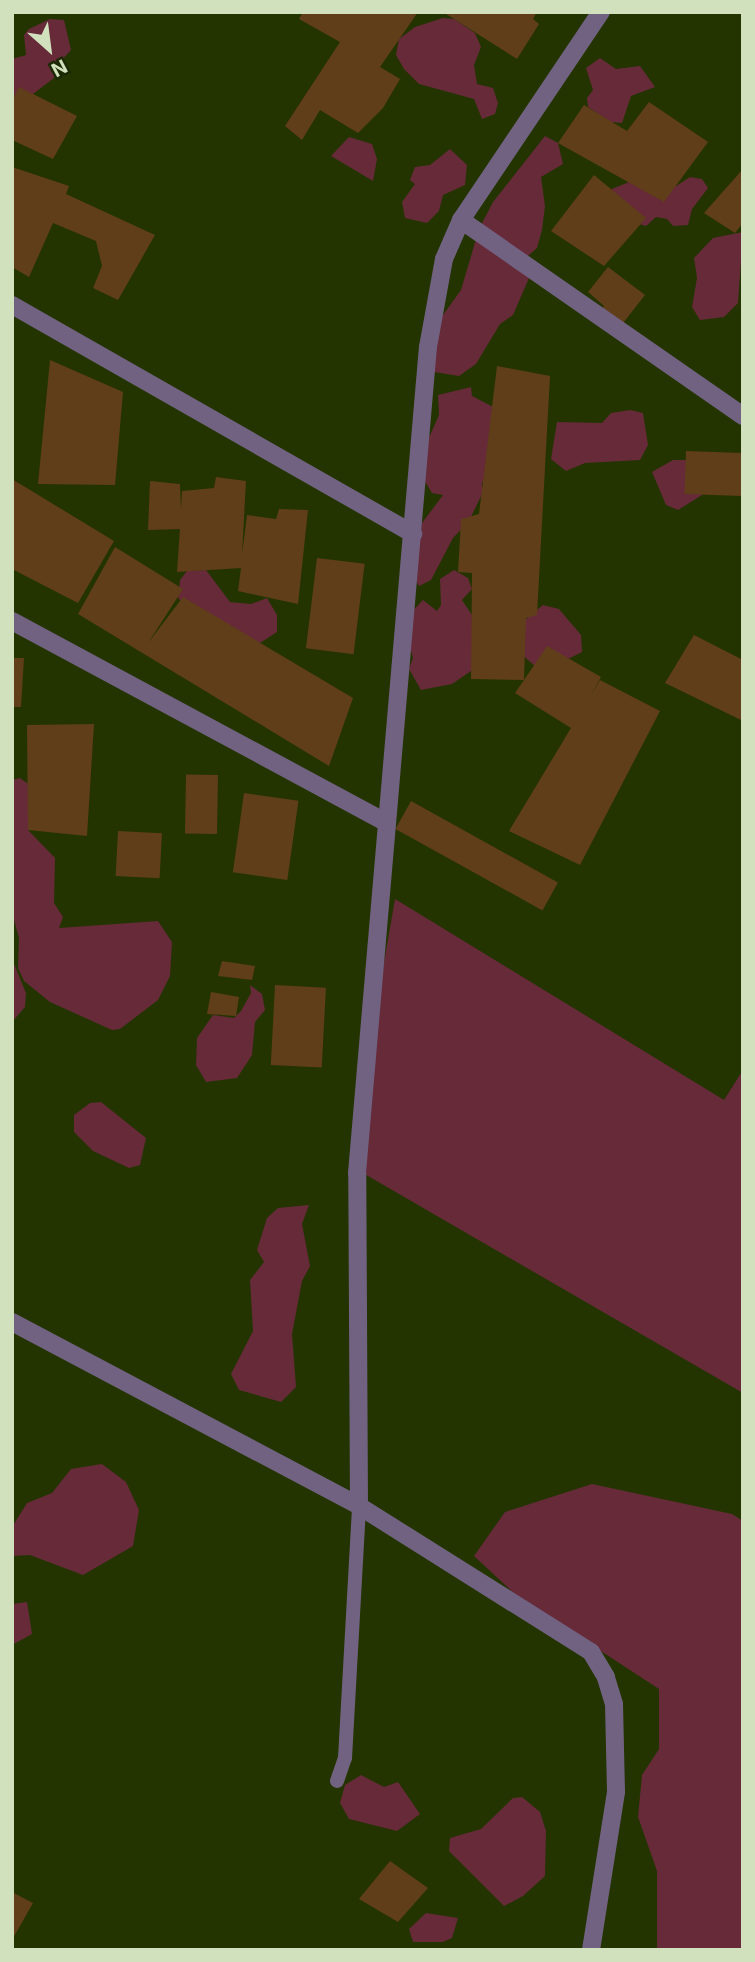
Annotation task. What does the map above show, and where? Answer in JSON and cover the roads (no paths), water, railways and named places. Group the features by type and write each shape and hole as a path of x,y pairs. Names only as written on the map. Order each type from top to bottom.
{"street":[{"path":"359,1506 357,1172 428,347 444,259 461,220 601,12"},
{"path":"461,220 743,416"},
{"path":"12,305 414,534"},
{"path":"12,621 387,823"},
{"path":"12,1322 359,1506 591,1652 606,1677 614,1704 616,1792 591,1950"}],"lane":[{"path":"337,1781 345,1758 359,1506"}]}
